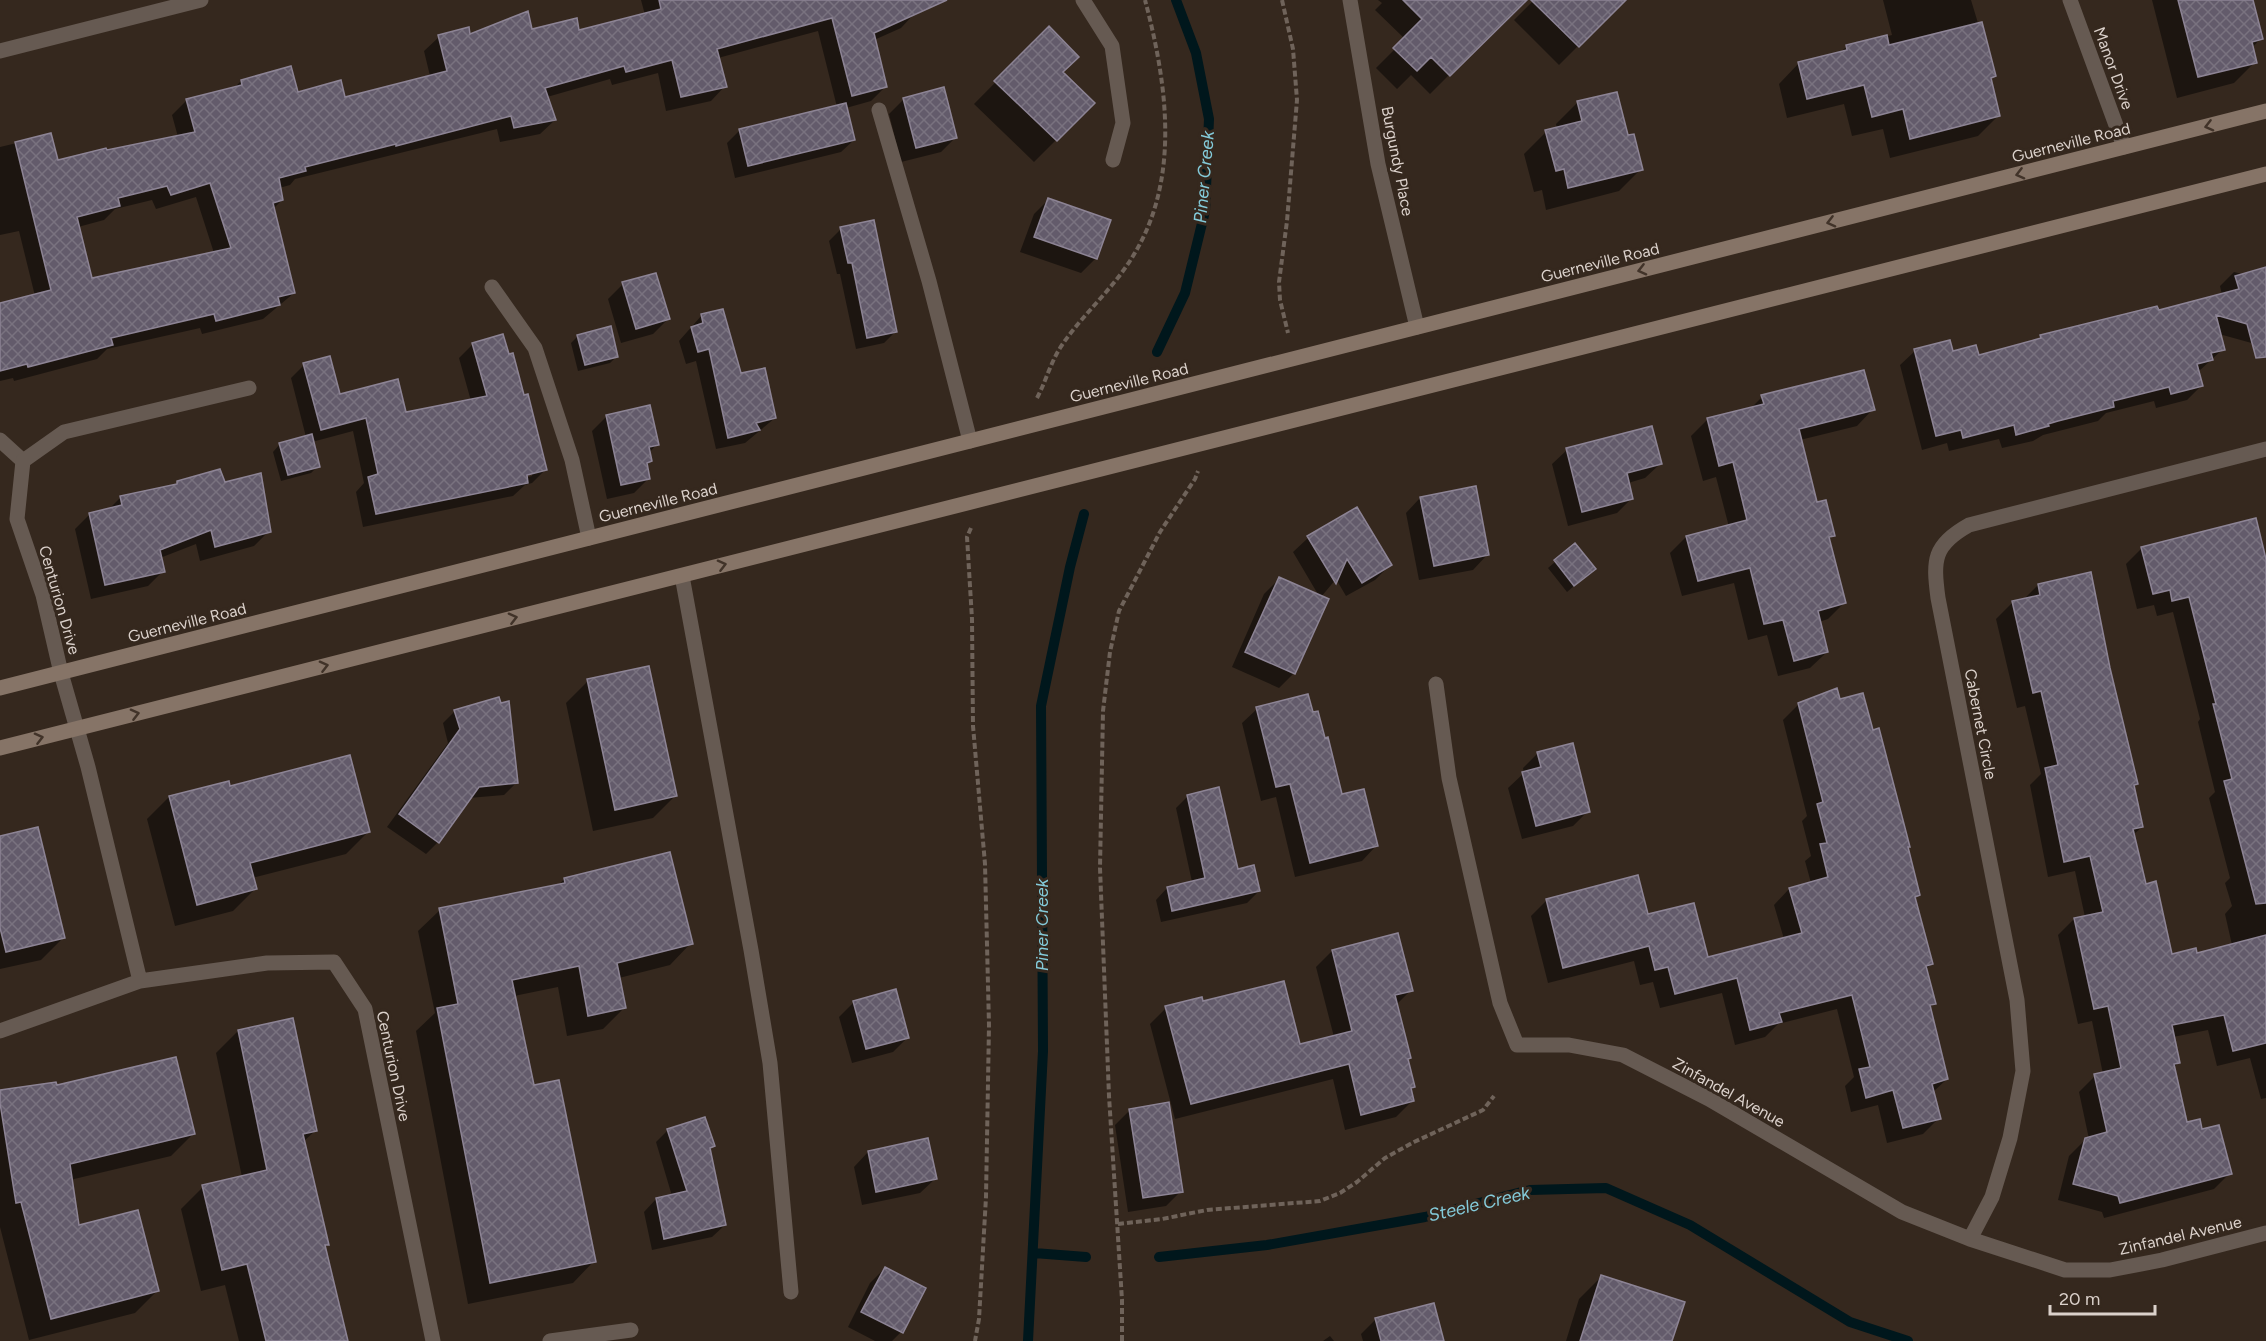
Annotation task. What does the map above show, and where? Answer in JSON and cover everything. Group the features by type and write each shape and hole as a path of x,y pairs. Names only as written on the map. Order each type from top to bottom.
{"main road":[{"name":"Guerneville Road","path":"0,688 2266,111"},
{"path":"0,748 2266,174"}],"street":[{"path":"0,51 201,0"},
{"path":"1083,0 1112,46 1123,123 1113,160"},
{"name":"Burgundy Place","path":"1350,0 1378,164 1417,327"},
{"name":"Manor Drive","path":"2070,0 2124,147"},
{"path":"879,110 929,281 970,441"},
{"path":"492,287 535,348 572,460 589,538"},
{"path":"0,441 22,461 64,432 249,388"},
{"name":"Cabernet Circle","path":"1970,1239 1992,1197 2010,1138 2023,1071 2018,1000 1938,598 1936,561 1942,545 1953,533 1969,525 2266,449"},
{"name":"Centurion Drive","path":"22,461 17,519 43,595 140,981"},
{"path":"682,576 770,1063 791,1292"},
{"name":"Zinfandel Avenue","path":"1436,684 1449,778 1500,1003 1517,1045 1569,1045 1623,1055 1709,1099 1902,1212 1970,1239 2064,1270 2110,1270 2162,1260 2266,1233"},
{"name":"Centurion Drive","path":"0,1031 140,981 267,963 334,962 365,1009 433,1341"},
{"path":"550,1341 631,1330"}],"path":[{"path":"1045,383 1051,364 1062,345 1133,257 1156,208 1164,170 1166,130 1154,38 1145,0"},
{"path":"1268,365 1289,331 1280,300 1279,282 1287,221 1296,100 1293,49 1282,0"},
{"path":"1122,1341 1122,1300 1109,1096 1100,868 1103,711 1110,652 1119,611 1160,532 1195,479 1208,441"},
{"path":"967,537 972,619 973,726 985,864 988,1025 986,1197 979,1319 975,1341"},
{"path":"1118,1224 1162,1219 1207,1210 1320,1201 1340,1193 1357,1182 1385,1158 1483,1110 1494,1096"}],"building":[{"path":"659,0 947,0 874,33 887,87 852,96 832,18 717,49 727,87 681,97 672,60 626,72 624,66 545,88 556,120 514,128 511,116 305,167 306,171 279,178 283,200 273,203 295,293 278,297 280,305 216,321 214,314 111,338 113,345 28,367 27,364 0,371 0,303 51,290 15,142 51,133 58,160 106,148 107,150 195,132 186,99 242,85 241,80 291,66 298,92 341,80 345,97 447,71 438,35 469,27 470,34 528,11 532,29 577,18 579,30 661,9","holes":["210,183 231,248 92,278 77,217 120,206 118,198 167,186 171,195"]},
{"path":"1403,0 1527,0 1450,76 1431,57 1417,71 1393,48 1422,19"},
{"path":"1531,0 1626,0 1579,47"},
{"path":"2178,0 2253,0 2263,39 2252,42 2257,63 2198,77"},
{"path":"1982,22 1996,76 1991,78 2000,116 1910,139 1903,109 1872,117 1864,85 1807,99 1798,62 1847,50 1846,45 1887,35 1889,45"},
{"path":"1049,26 1079,57 1063,72 1095,103 1057,141 994,81"},
{"path":"944,87 957,138 916,148 903,98"},
{"path":"1617,92 1628,135 1634,134 1643,170 1568,188 1564,169 1556,171 1545,130 1582,121 1577,101"},
{"path":"846,103 855,140 748,166 739,129"},
{"path":"1048,198 1111,220 1097,259 1034,237"},
{"path":"874,220 897,332 867,338 852,263 848,263 840,227"},
{"path":"2266,267 2266,357 2256,358 2247,324 2216,315 2225,350 2211,353 2213,360 2197,364 2203,386 2171,394 2169,387 2113,401 2114,407 2058,421 2048,424 2049,426 2016,435 2014,425 1963,438 1961,430 1936,436 1914,349 1950,340 1953,351 1976,345 1979,355 2041,338 2040,335 2157,306 2159,310 2239,289 2235,276"},
{"path":"656,273 670,319 636,329 622,282"},
{"path":"723,309 741,373 765,368 776,418 756,423 760,430 728,438 709,349 698,352 691,327 703,323 701,314"},
{"path":"611,326 618,357 585,365 577,335"},
{"path":"503,334 509,354 513,353 524,395 528,394 547,470 527,475 528,483 376,514 368,477 378,474 366,418 321,430 303,363 330,356 340,394 398,379 406,412 487,396 472,343"},
{"path":"1864,370 1875,410 1799,429 1817,502 1826,500 1835,536 1829,537 1846,603 1818,611 1828,652 1794,661 1783,620 1764,624 1750,568 1698,581 1686,536 1747,520 1733,462 1719,466 1707,418 1764,404 1761,395"},
{"path":"650,405 659,445 649,447 652,461 647,463 650,479 621,485 606,415"},
{"path":"1652,426 1662,464 1627,473 1633,499 1582,512 1566,448"},
{"path":"312,434 320,467 288,475 279,443"},
{"path":"220,469 225,482 261,473 271,532 215,547 211,530 160,550 165,572 105,585 89,513 122,505 120,496 177,484 177,481"},
{"path":"1476,486 1489,555 1434,566 1420,497"},
{"path":"1357,507 1392,565 1362,583 1347,559 1336,584 1307,536"},
{"path":"2256,518 2266,559 2266,903 2256,904 2224,781 2232,779 2189,597 2172,601 2170,590 2153,594 2141,547"},
{"path":"1575,543 1596,569 1574,586 1554,560"},
{"path":"2091,572 2110,668 2138,784 2134,785 2143,827 2133,829 2146,884 2156,881 2172,954 2196,948 2197,953 2266,935 2266,1043 2233,1051 2224,1015 2172,1025 2180,1063 2174,1064 2187,1122 2200,1119 2202,1129 2219,1125 2232,1174 2120,1203 2118,1196 2073,1184 2085,1138 2107,1132 2094,1074 2121,1068 2108,1006 2094,1009 2074,918 2103,912 2090,856 2064,862 2045,768 2058,765 2041,691 2033,693 2012,601 2040,595 2038,584"},
{"path":"1279,577 1329,599 1295,674 1245,652"},
{"path":"649,666 677,796 615,810 587,679"},
{"path":"1837,688 1840,699 1863,693 1873,730 1879,728 1910,847 1908,847 1920,895 1915,897 1933,964 1926,966 1936,1004 1930,1005 1948,1079 1932,1084 1941,1119 1903,1128 1893,1090 1866,1098 1859,1069 1870,1067 1852,995 1779,1013 1782,1022 1750,1030 1737,978 1675,994 1668,967 1655,970 1649,946 1563,968 1546,899 1638,875 1648,914 1694,903 1708,957 1802,933 1789,888 1828,877 1820,844 1827,843 1817,804 1823,802 1798,703"},
{"path":"1308,694 1313,712 1318,711 1325,738 1328,737 1342,794 1364,789 1378,846 1310,863 1290,784 1276,787 1256,707"},
{"path":"499,697 501,703 509,701 518,783 479,787 439,843 399,814 460,729 454,710"},
{"path":"1573,743 1590,812 1536,826 1522,772 1541,767 1537,752"},
{"path":"350,755 370,832 250,863 257,889 197,905 169,796 229,781 230,786"},
{"path":"1219,787 1238,869 1254,865 1260,891 1172,911 1167,887 1205,878 1187,795"},
{"path":"38,827 65,938 6,952 0,928 0,836"},
{"path":"670,852 693,944 617,963 626,1008 588,1016 579,966 512,980 534,1085 559,1080 596,1262 490,1283 437,1008 458,1004 439,908 565,883 564,878"},
{"path":"1398,933 1413,991 1395,995 1411,1058 1408,1059 1415,1087 1411,1088 1414,1101 1361,1115 1349,1064 1191,1104 1165,1006 1202,997 1203,1001 1284,981 1300,1044 1352,1031 1332,950"},
{"path":"896,989 909,1038 866,1049 853,1001"},
{"path":"293,1018 317,1131 303,1134 329,1245 325,1245 348,1341 266,1341 247,1264 222,1270 202,1185 267,1170 238,1030"},
{"path":"176,1057 195,1134 70,1164 79,1225 138,1210 159,1291 51,1319 21,1202 16,1203 0,1103 0,1090 56,1082 57,1085"},
{"path":"1169,1102 1183,1192 1143,1198 1129,1109"},
{"path":"705,1117 715,1146 710,1148 726,1225 664,1239 656,1198 687,1191 667,1129"},
{"path":"928,1138 937,1179 876,1192 868,1151"},
{"path":"885,1267 926,1288 903,1333 861,1312"},
{"path":"1601,1275 1685,1302 1672,1341 1580,1341"},
{"path":"1434,1303 1444,1341 1381,1341 1375,1318"}],"waterway":[{"name":"Piner Creek","path":"1157,352 1185,293 1205,211 1209,119 1196,53 1176,0"},
{"name":"Piner Creek","path":"1028,1341 1043,1051 1041,706 1070,567 1084,514"},
{"name":"Steele Creek","path":"1159,1257 1267,1245 1425,1217 1530,1190 1606,1188 1690,1225 1850,1322 1908,1341"},
{"name":"Steele Creek","path":"1034,1253 1086,1257"}]}
